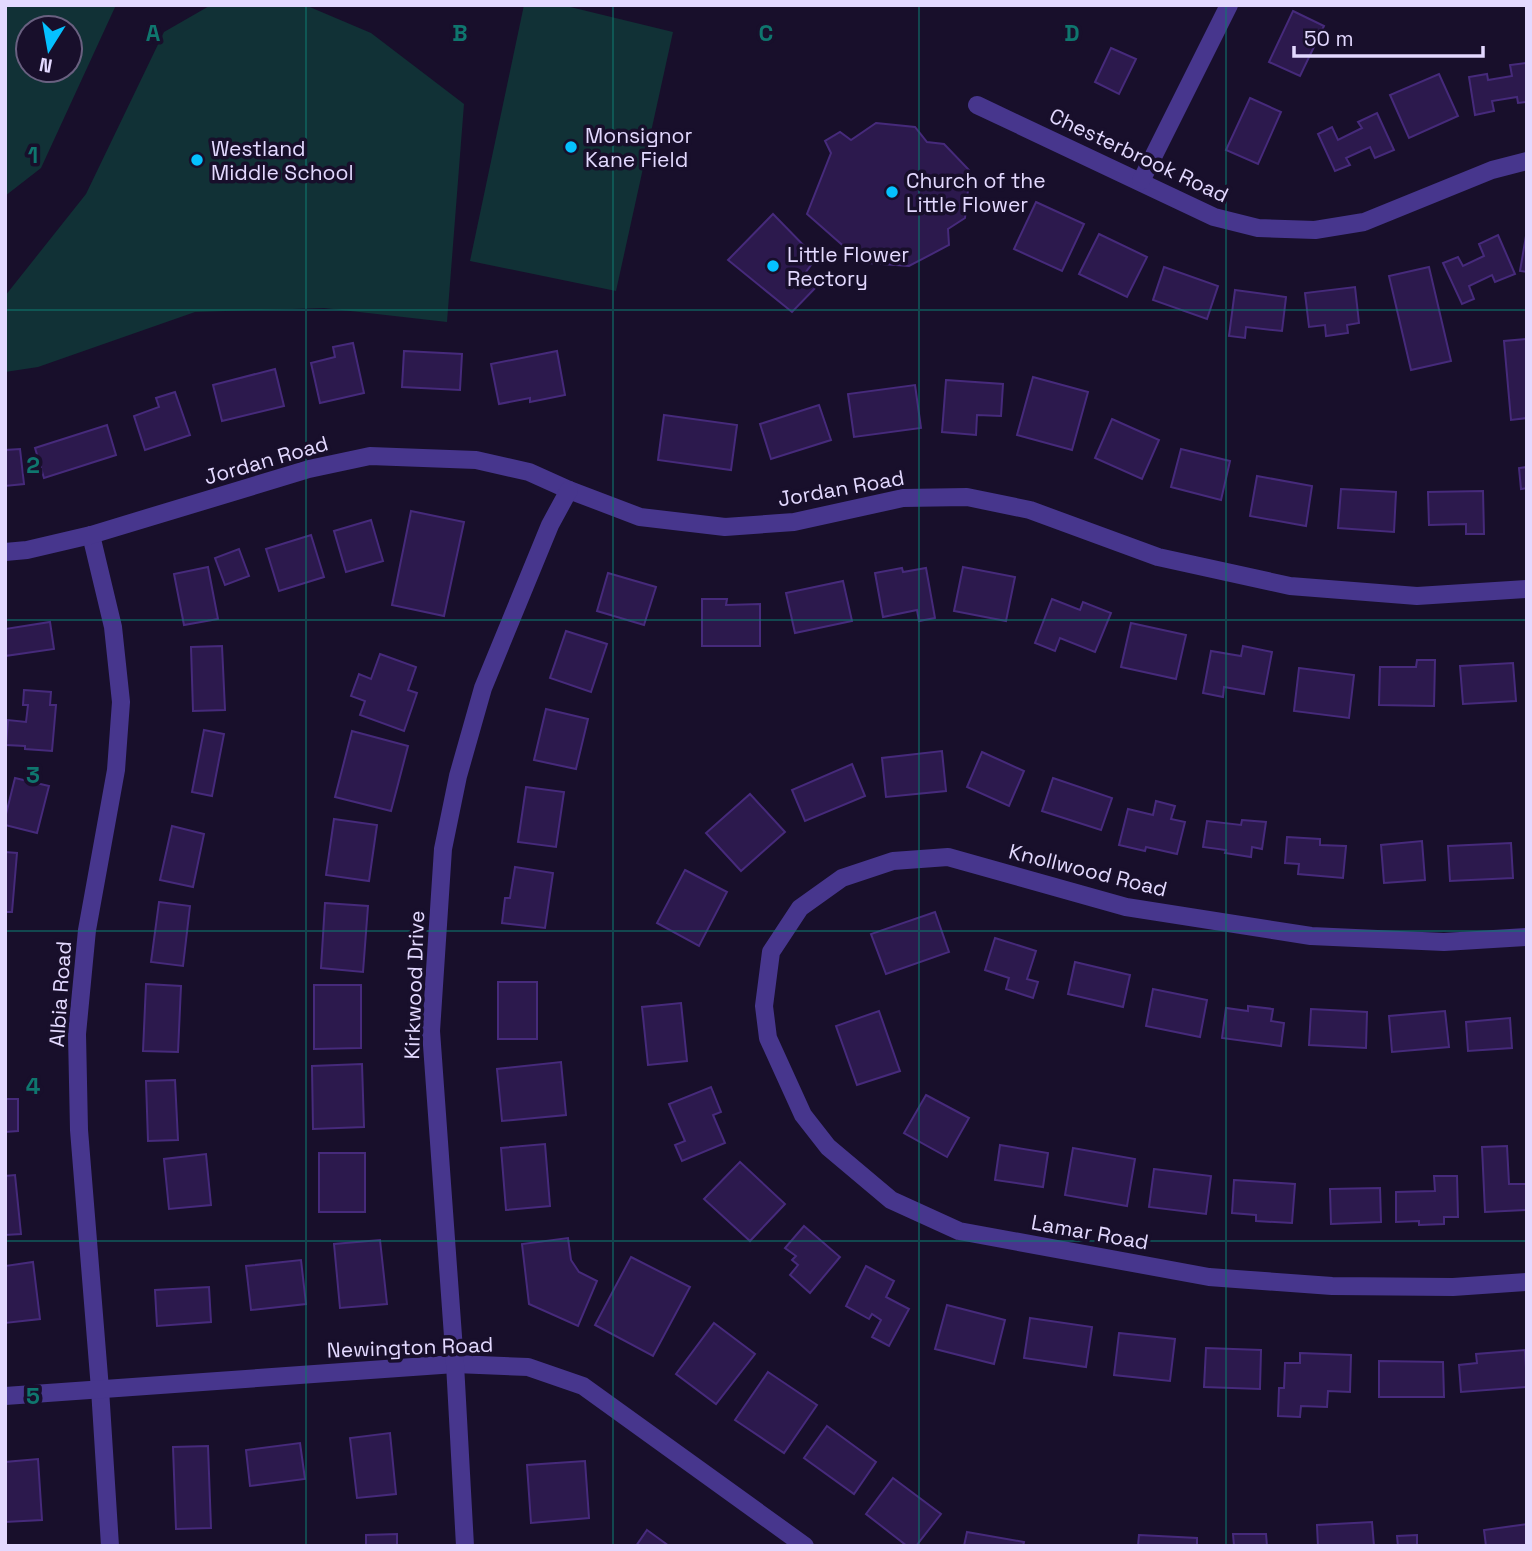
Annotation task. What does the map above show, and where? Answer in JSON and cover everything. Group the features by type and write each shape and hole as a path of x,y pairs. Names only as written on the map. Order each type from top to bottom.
{"street":[{"path":"1141,181 1228,5"},
{"name":"Chesterbrook Road","path":"977,105 1214,217 1258,228 1315,230 1364,222 1492,170 1527,161"},
{"name":"Jordan Road","path":"5,552 27,550 91,535 309,469 370,456 476,460 529,472 640,517 725,527 794,522 903,498 967,497 1030,510 1158,557 1290,586 1417,596 1527,589"},
{"name":"Kirkwood Drive","path":"465,1546 431,1031 443,849 458,776 482,688 550,525 569,490"},
{"name":"Albia Road","path":"91,535 113,627 121,702 116,769 88,930 77,1034 79,1130 110,1546"},
{"name":"Knollwood Road","path":"764,1006 771,952 800,908 842,878 893,860 947,856 1126,907 1311,936 1444,942 1527,937"},
{"name":"Lamar Road","path":"764,1006 768,1038 803,1115 828,1147 891,1200 959,1231 1209,1277 1332,1286 1453,1287 1527,1282"},
{"name":"Newington Road","path":"5,1396 455,1364 528,1367 583,1386 805,1546"}],"green space":[{"path":"5,5 116,5 84,75 84,14 14,14 14,84 80,84 41,168 5,196"},
{"name":"Westland Middle School","path":"211,5 305,5 371,33 464,104 447,322 324,308 195,312 38,367 5,372 5,296 86,194 164,32"},
{"name":"Monsignor Kane Field","path":"524,5 562,5 673,32 616,291 470,261"}],"building":[{"path":"1293,11 1324,26 1300,76 1269,62"},
{"path":"1111,48 1136,59 1119,94 1095,82"},
{"path":"1527,63 1527,102 1518,103 1517,97 1492,101 1494,111 1475,115 1469,77 1487,74 1488,80 1512,76 1510,65"},
{"path":"1439,74 1458,116 1409,138 1390,95"},
{"path":"1250,98 1281,112 1258,164 1226,150"},
{"path":"1377,113 1394,150 1375,158 1370,147 1346,158 1350,165 1335,171 1318,134 1332,127 1338,140 1362,128 1358,122"},
{"name":"Church of the Little Flower","path":"876,123 915,127 927,142 944,144 970,171 965,218 948,229 949,245 909,266 868,263 865,251 848,250 807,214 831,153 825,141 840,132 851,140"},
{"path":"1036,202 1084,224 1062,271 1014,249"},
{"name":"Little Flower Rectory","path":"773,214 816,258 806,272 820,283 792,312 728,260"},
{"path":"1527,230 1527,272 1520,271"},
{"path":"1099,234 1147,257 1127,297 1079,274"},
{"path":"1498,235 1515,274 1495,282 1492,275 1469,286 1474,299 1462,304 1443,263 1458,257 1463,266 1484,256 1479,244"},
{"path":"1164,267 1218,286 1207,319 1153,300"},
{"path":"1429,267 1451,361 1411,370 1389,276"},
{"path":"1355,287 1359,323 1347,325 1348,333 1326,336 1325,325 1309,327 1305,293"},
{"path":"1235,290 1286,297 1282,331 1246,327 1245,338 1229,336"},
{"path":"1527,339 1527,418 1511,420 1504,341"},
{"path":"353,343 364,393 320,403 311,363 335,357 333,347"},
{"path":"404,351 462,354 460,390 402,387"},
{"path":"557,351 565,395 530,402 530,398 499,404 491,364"},
{"path":"275,369 284,406 222,421 213,385"},
{"path":"1033,377 1088,392 1072,450 1017,435"},
{"path":"946,380 1003,384 1001,416 977,415 976,435 942,432"},
{"path":"915,385 921,428 854,437 848,394"},
{"path":"175,392 190,435 145,450 134,416 159,407 156,398"},
{"path":"819,405 831,440 771,459 760,424"},
{"path":"664,415 737,425 731,470 658,460"},
{"path":"1112,419 1159,440 1142,479 1095,458"},
{"path":"107,425 116,455 44,478 35,448"},
{"path":"20,449 24,484 5,486 5,450"},
{"path":"1181,449 1230,461 1221,500 1171,487"},
{"path":"1527,467 1527,488 1521,489 1519,468"},
{"path":"1257,476 1312,486 1306,526 1250,516"},
{"path":"1341,489 1396,492 1394,532 1338,528"},
{"path":"1483,491 1484,534 1466,534 1466,524 1429,525 1428,492"},
{"path":"411,511 464,522 444,616 392,605"},
{"path":"371,520 383,561 346,572 334,531"},
{"path":"311,535 324,577 279,591 266,549"},
{"path":"239,549 249,576 225,585 215,558"},
{"path":"208,567 218,619 184,625 174,574"},
{"path":"963,567 1015,577 1006,621 954,611"},
{"path":"902,568 903,572 926,568 935,618 919,621 917,610 883,617 875,573"},
{"path":"608,573 656,587 644,625 597,611"},
{"path":"843,581 852,621 795,633 786,593"},
{"path":"702,599 727,599 726,605 760,604 760,646 702,646"},
{"path":"1052,599 1080,610 1083,602 1111,613 1095,652 1060,638 1055,651 1035,643"},
{"path":"50,622 54,649 5,656 5,629"},
{"path":"1131,623 1186,635 1176,679 1121,667"},
{"path":"566,631 607,644 591,692 550,678"},
{"path":"222,646 225,710 193,711 191,647"},
{"path":"1243,646 1272,652 1264,694 1224,687 1223,697 1203,693 1211,651 1241,656"},
{"path":"380,654 416,667 408,690 417,693 404,731 360,715 365,701 351,696 359,674 371,679"},
{"path":"1417,660 1435,660 1434,706 1379,705 1380,667 1416,667"},
{"path":"1513,663 1516,701 1463,704 1460,666"},
{"path":"1299,668 1354,675 1349,718 1294,711"},
{"path":"24,690 51,692 50,705 56,705 52,751 6,745 8,720 26,722 28,705 23,705"},
{"path":"546,709 588,719 576,769 534,760"},
{"path":"204,730 224,734 212,796 192,792"},
{"path":"352,731 408,746 391,811 335,797"},
{"path":"942,751 946,791 886,797 882,758"},
{"path":"982,752 1024,771 1009,806 967,787"},
{"path":"852,764 865,796 805,821 792,790"},
{"path":"15,778 49,786 37,833 5,825"},
{"path":"1053,778 1112,798 1101,830 1042,811"},
{"path":"526,787 564,792 556,847 518,842"},
{"path":"750,794 785,832 741,871 706,833"},
{"path":"1156,801 1175,806 1171,819 1185,822 1177,854 1146,847 1145,851 1119,845 1128,809 1153,815"},
{"path":"334,819 377,825 369,881 326,875"},
{"path":"1242,820 1266,822 1262,849 1252,847 1251,857 1203,847 1207,821 1241,825"},
{"path":"172,826 204,834 193,887 160,880"},
{"path":"1287,837 1320,839 1320,845 1346,846 1343,878 1298,874 1299,864 1285,863"},
{"path":"1422,841 1425,880 1384,883 1381,845"},
{"path":"1511,843 1513,878 1450,881 1448,846"},
{"path":"5,852 17,853 12,912 5,912"},
{"path":"515,867 553,873 545,928 502,923 505,898 510,898"},
{"path":"685,870 727,892 699,946 657,923"},
{"path":"159,902 190,906 183,966 151,962"},
{"path":"325,903 368,906 363,972 321,968"},
{"path":"935,912 949,952 886,974 871,934"},
{"path":"995,938 1036,951 1027,979 1038,982 1033,998 1006,989 1009,978 985,970"},
{"path":"1075,962 1130,975 1123,1007 1068,994"},
{"path":"498,982 537,982 537,1039 498,1039"},
{"path":"146,984 181,986 178,1052 143,1051"},
{"path":"314,985 361,985 361,1048 314,1049"},
{"path":"1153,989 1207,1000 1200,1037 1146,1026"},
{"path":"681,1003 687,1061 648,1065 642,1007"},
{"path":"1248,1006 1273,1009 1271,1021 1284,1023 1281,1046 1222,1038 1226,1008 1248,1011"},
{"path":"1311,1009 1367,1012 1366,1048 1309,1045"},
{"path":"879,1011 900,1071 857,1085 836,1026"},
{"path":"1445,1011 1449,1047 1392,1052 1389,1016"},
{"path":"1510,1018 1512,1048 1468,1051 1466,1022"},
{"path":"561,1062 566,1115 502,1121 497,1069"},
{"path":"362,1064 364,1127 313,1129 312,1066"},
{"path":"175,1080 178,1140 148,1141 146,1081"},
{"path":"711,1087 721,1112 713,1115 725,1143 682,1161 675,1145 685,1141 669,1104"},
{"path":"926,1095 969,1118 947,1157 904,1133"},
{"path":"5,1099 18,1099 18,1131 5,1132"},
{"path":"545,1144 550,1206 506,1210 501,1148"},
{"path":"1000,1145 1048,1153 1043,1187 995,1180"},
{"path":"1507,1146 1509,1184 1527,1184 1527,1210 1485,1212 1482,1147"},
{"path":"1073,1148 1135,1159 1127,1206 1065,1195"},
{"path":"319,1153 365,1153 365,1212 319,1212"},
{"path":"206,1154 211,1205 169,1209 164,1159"},
{"path":"740,1162 785,1204 750,1241 704,1199"},
{"path":"1154,1169 1211,1176 1206,1214 1149,1207"},
{"path":"15,1175 21,1234 5,1235 5,1176"},
{"path":"1434,1176 1457,1176 1458,1217 1444,1217 1444,1224 1396,1222 1396,1192 1435,1191"},
{"path":"1234,1180 1295,1184 1292,1223 1256,1221 1256,1215 1232,1213"},
{"path":"1380,1188 1381,1222 1331,1224 1330,1189"},
{"path":"804,1226 840,1257 810,1293 790,1275 798,1265 792,1260 796,1256 785,1248"},
{"path":"568,1238 571,1260 579,1272 597,1281 578,1326 529,1304 522,1244"},
{"path":"380,1240 387,1304 340,1308 334,1244"},
{"path":"631,1257 690,1287 653,1356 595,1325"},
{"path":"301,1260 306,1304 251,1310 246,1266"},
{"path":"33,1262 40,1319 5,1323 5,1266"},
{"path":"866,1266 894,1281 886,1297 909,1309 889,1346 872,1337 881,1320 872,1314 869,1319 846,1306"},
{"path":"209,1287 211,1322 157,1326 155,1290"},
{"path":"947,1305 1005,1320 994,1364 935,1349"},
{"path":"1030,1318 1092,1327 1086,1367 1024,1358"},
{"path":"714,1323 755,1354 716,1404 676,1374"},
{"path":"1119,1333 1175,1339 1170,1381 1114,1375"},
{"path":"1206,1348 1261,1350 1260,1389 1204,1387"},
{"path":"1525,1350 1527,1387 1461,1392 1459,1365 1477,1363 1476,1354"},
{"path":"1300,1353 1351,1355 1350,1392 1328,1391 1327,1407 1301,1406 1300,1417 1278,1416 1279,1388 1284,1388 1285,1363 1300,1363"},
{"path":"1379,1361 1443,1362 1444,1397 1379,1397"},
{"path":"768,1372 817,1405 784,1453 735,1420"},
{"path":"827,1426 876,1462 854,1494 804,1458"},
{"path":"390,1433 396,1494 357,1498 350,1438"},
{"path":"300,1443 305,1479 250,1486 246,1450"},
{"path":"208,1446 211,1528 176,1529 173,1447"},
{"path":"38,1459 42,1520 5,1522 5,1462"},
{"path":"585,1461 589,1518 531,1523 527,1465"},
{"path":"893,1478 941,1514 916,1546 907,1546 866,1514"},
{"path":"1372,1522 1374,1546 1318,1546 1317,1525"},
{"path":"1527,1524 1527,1546 1486,1546 1484,1530"},
{"path":"647,1530 669,1546 636,1546"},
{"path":"967,1532 1024,1542 1023,1546 964,1546"},
{"path":"397,1534 397,1546 366,1546 366,1535"},
{"path":"1233,1534 1266,1534 1267,1546 1234,1546"},
{"path":"1139,1535 1197,1538 1197,1546 1138,1546"},
{"path":"1417,1535 1417,1546 1398,1546 1397,1536"}],"place":[{"name":"Monsignor Kane Field","path":"571,147"},
{"name":"Westland Middle School","path":"197,160"},
{"name":"Church of the Little Flower","path":"892,192"},
{"name":"Little Flower Rectory","path":"773,266"}]}
